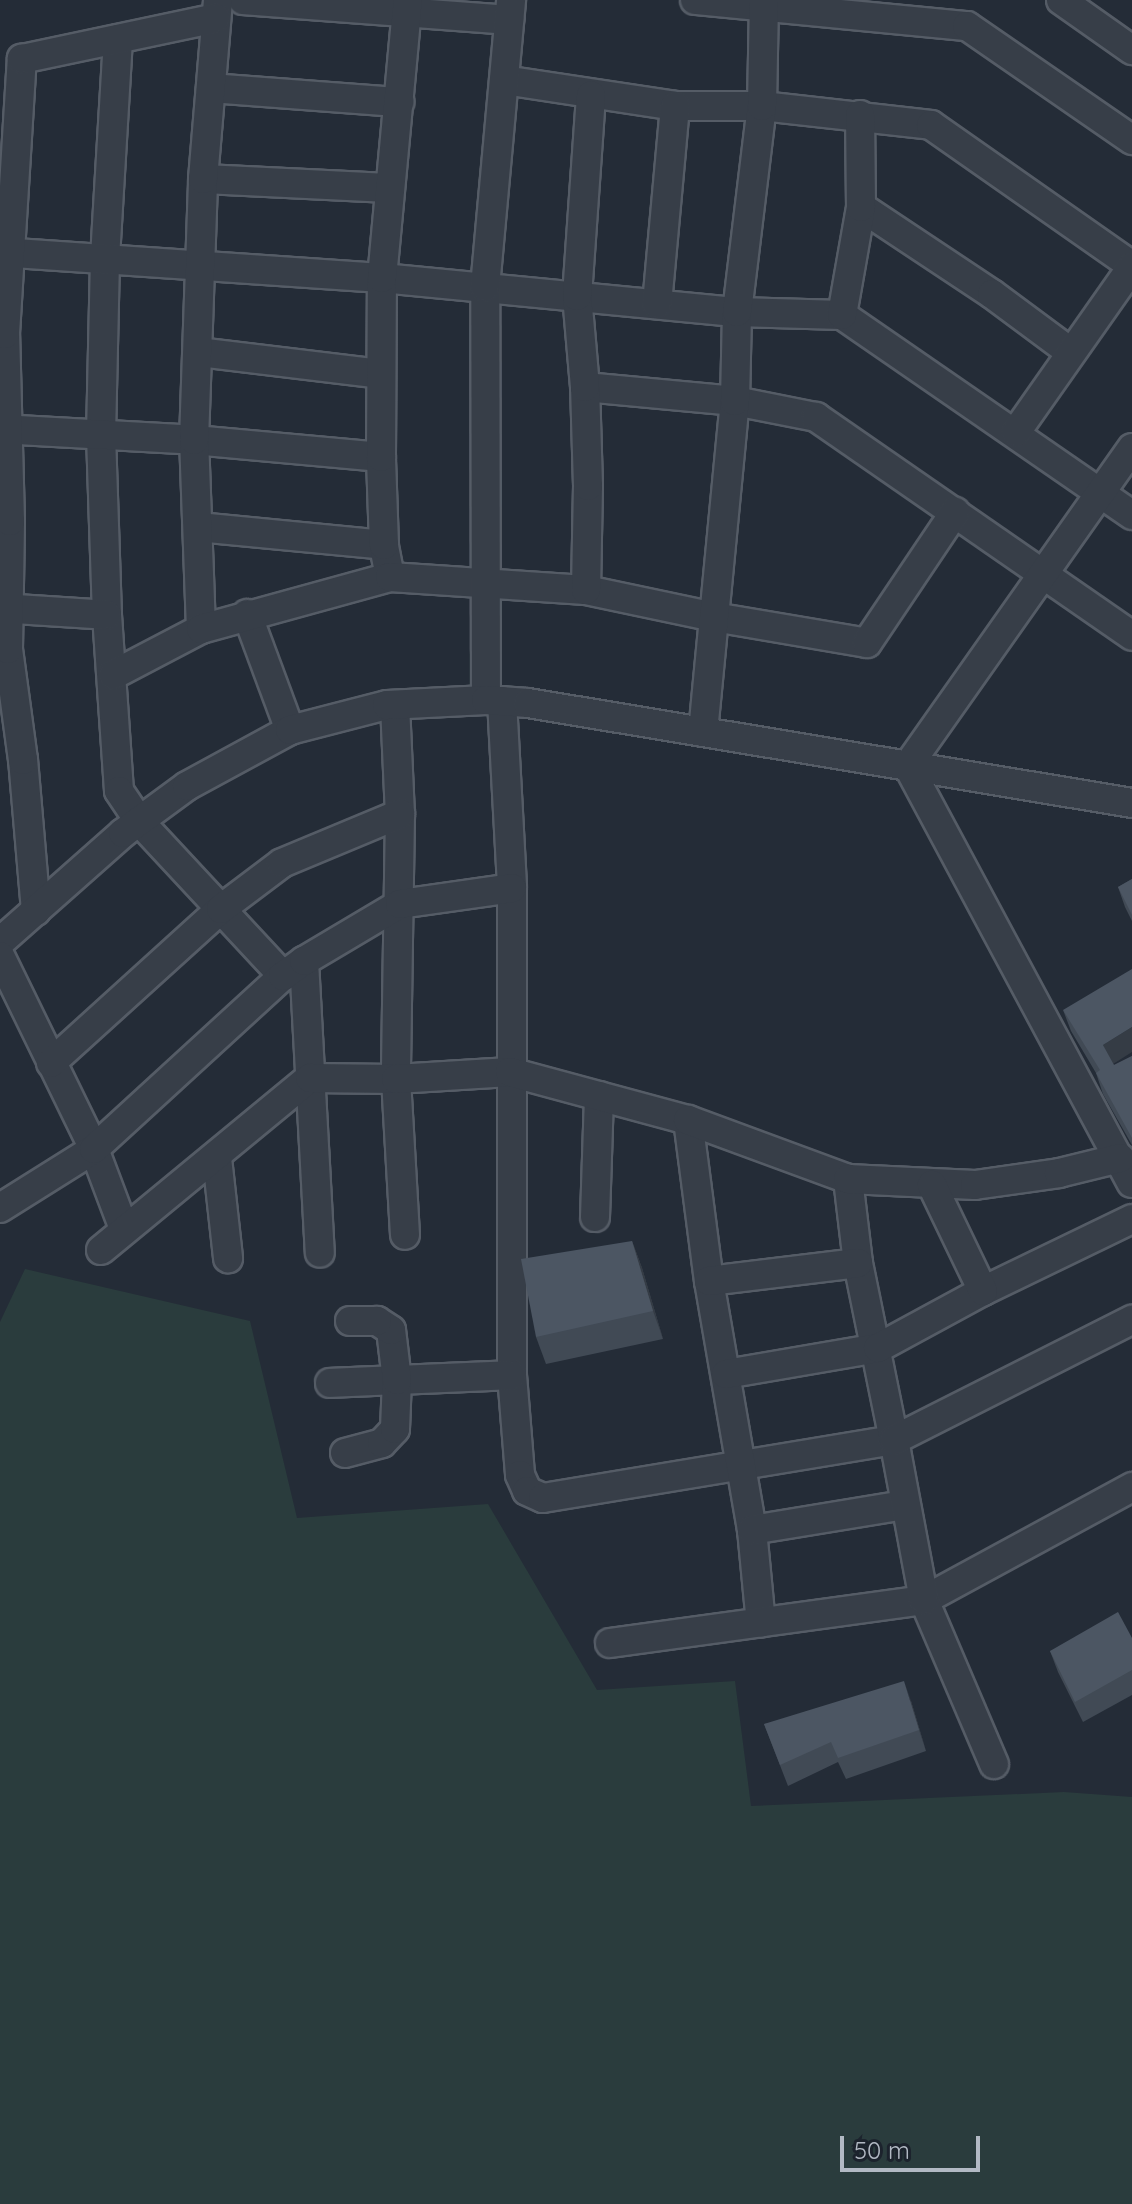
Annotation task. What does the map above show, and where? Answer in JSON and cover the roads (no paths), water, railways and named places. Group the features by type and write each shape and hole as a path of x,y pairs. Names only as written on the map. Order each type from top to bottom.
{"street":[{"path":"243,0 510,10 485,287 486,582 512,888 512,1375 520,1475 527,1491 543,1498 894,1440 1132,1320"},
{"path":"695,0 764,3 967,26 1132,140"},
{"path":"1061,0 1132,50"},
{"path":"703,732 735,401 737,312 762,106 764,3"},
{"path":"390,577 384,545 381,457 382,278 408,7"},
{"path":"36,911 23,760 4,652 4,252 7,161 22,59 118,39 217,9 203,179 194,440 201,629"},
{"path":"118,39 105,259 101,435 107,615 119,791 139,821 221,909 293,969 310,1078 320,1253"},
{"path":"504,80 675,106 762,106 931,125 1132,267 1016,432"},
{"path":"211,88 399,102"},
{"path":"586,590 585,387 577,296 591,95"},
{"path":"657,304 675,106"},
{"path":"842,315 861,207 860,115"},
{"path":"203,179 390,188"},
{"path":"861,207 992,294 1070,352"},
{"path":"4,252 382,278 737,312 842,315 1016,432 1132,515"},
{"path":"199,352 381,374"},
{"path":"585,387 735,401 816,417 1132,636"},
{"path":"4,430 194,440 381,457"},
{"path":"908,766 1132,448"},
{"path":"113,675 201,629 390,577 586,590 714,617 867,643 955,512"},
{"path":"198,527 384,545"},
{"path":"5,608 107,615"},
{"path":"247,614 290,730"},
{"path":"0,942 139,821 187,786 290,730 342,714 395,705 494,700 1132,803"},
{"path":"395,705 400,814 396,1079 405,1235"},
{"path":"0,780 23,760"},
{"path":"101,1250 217,1158 310,1078 396,1079 510,1072 688,1120 848,1179 975,1185 1126,1170 908,766"},
{"path":"51,1063 221,909 282,863 400,814"},
{"path":"0,1210 94,1149 293,969 400,904 512,888"},
{"path":"0,956 94,1149 124,1229"},
{"path":"595,1217 599,1096"},
{"path":"688,1120 709,1281 752,1530 761,1623"},
{"path":"217,1158 228,1258"},
{"path":"848,1179 858,1263 878,1348 924,1600 994,1764"},
{"path":"932,1185 983,1291"},
{"path":"726,1374 878,1348 983,1291 1132,1219"},
{"path":"709,1281 858,1263"},
{"path":"345,1453 382,1443 395,1429 397,1380 391,1330 377,1321 350,1321"},
{"path":"330,1383 512,1375"},
{"path":"610,1643 924,1600 1132,1487"},
{"path":"752,1530 905,1505"}]}
